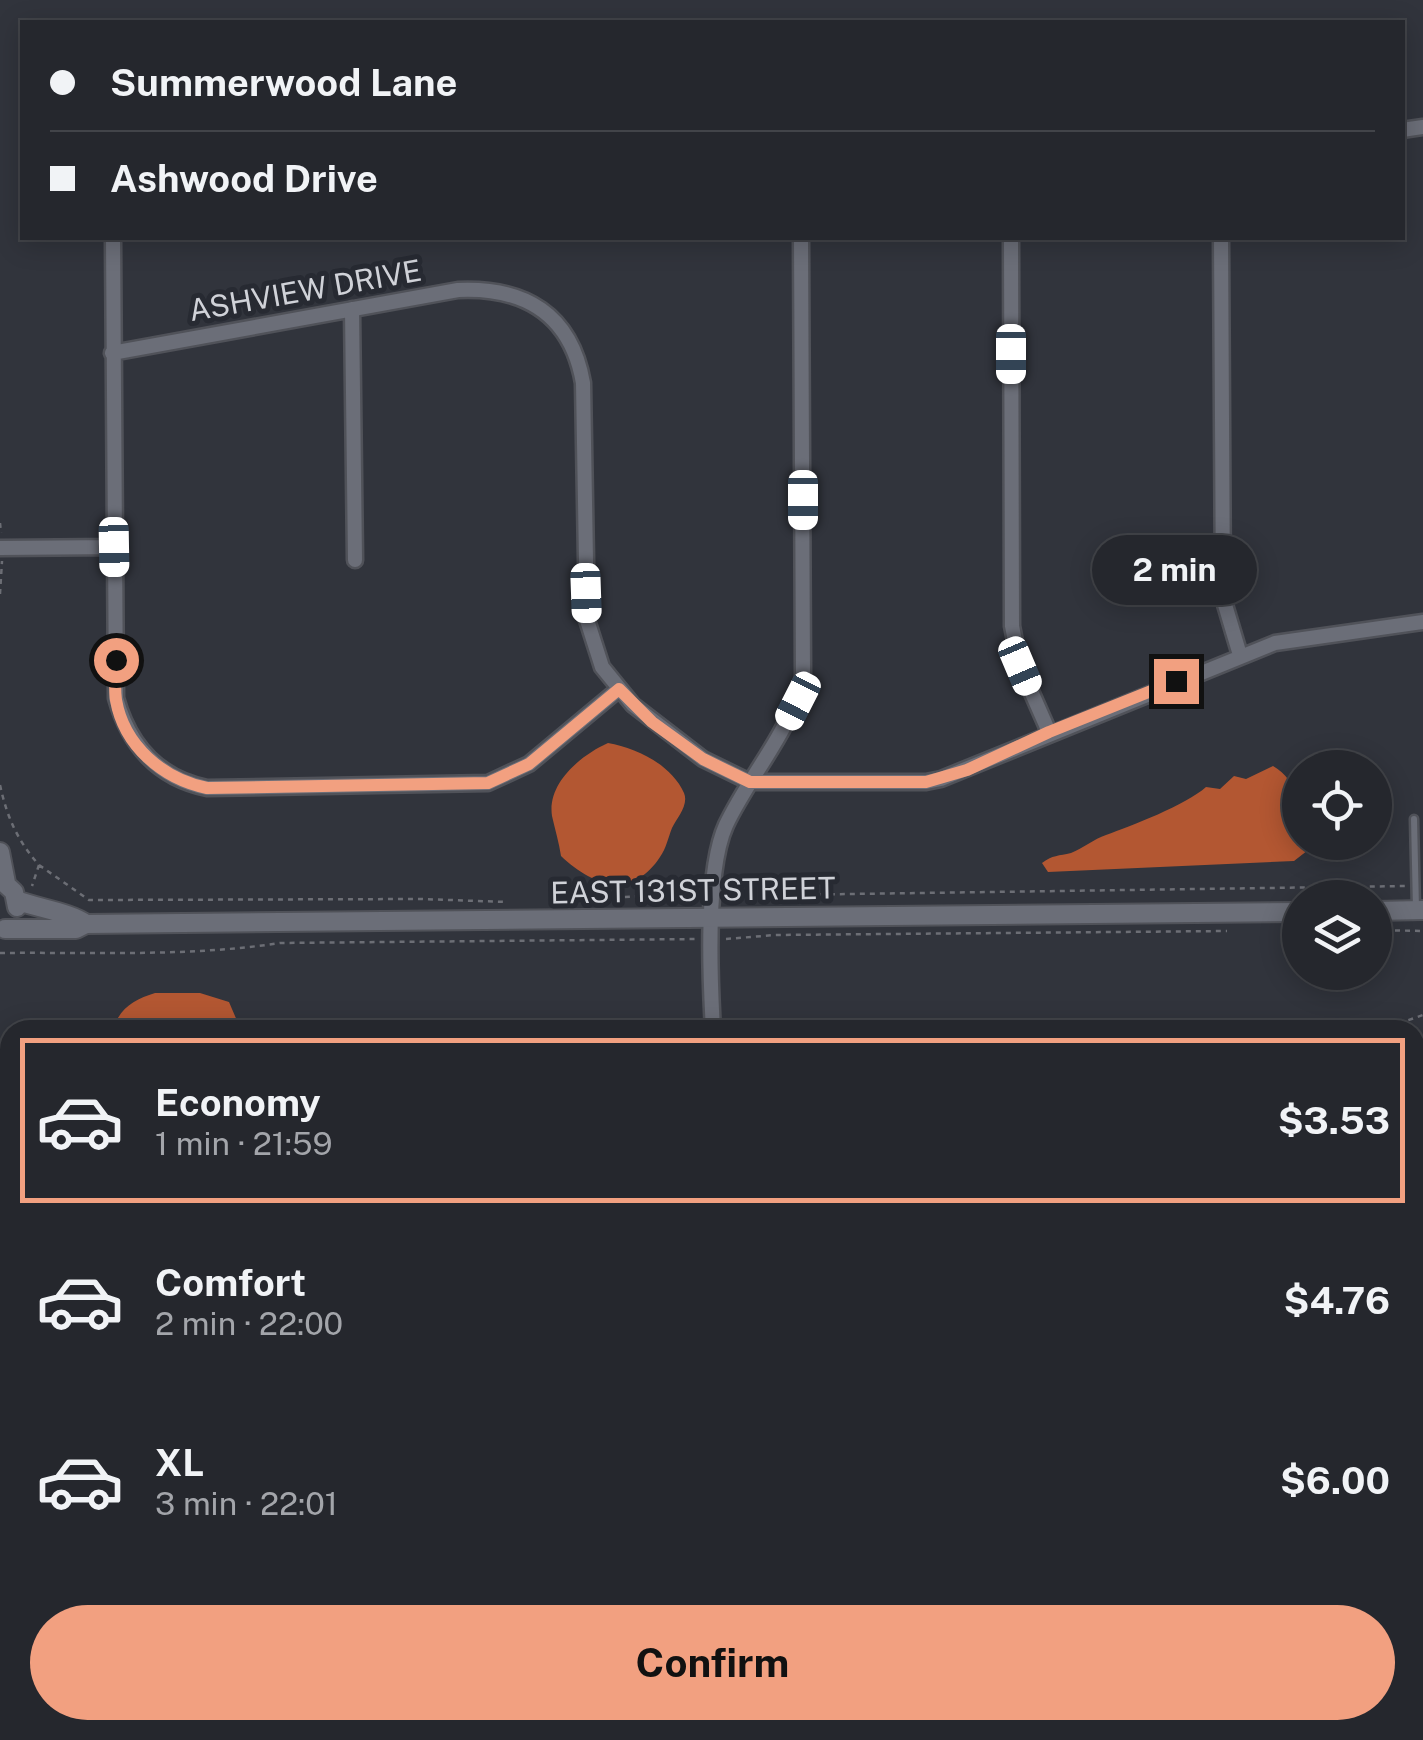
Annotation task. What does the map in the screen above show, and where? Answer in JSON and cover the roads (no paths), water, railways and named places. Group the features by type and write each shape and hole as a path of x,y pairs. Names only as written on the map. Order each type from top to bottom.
{"street":[{"path":"112,240 116,698 122,721 148,758 164,772 207,788 488,783 529,764 619,689"},
{"path":"713,1020 713,881 718,848 726,826 798,701 803,676 801,240"},
{"path":"1011,240 1012,626 1020,666 1049,732"},
{"path":"1221,240 1223,598 1240,655"},
{"name":"ASHVIEW DRIVE","path":"112,353 458,290 491,290 526,299 544,310 564,333 580,365 583,383 587,620 602,667 652,722 703,759 750,782"},
{"path":"352,309 355,560"},
{"path":"0,548 114,547"},
{"path":"750,782 926,782 967,770 1049,732 1240,655 1298,638 1423,622"},
{"path":"0,852 3,881 22,902 2,930"},
{"name":"EAST 131ST STREET","path":"22,902 51,913 76,916 86,924"},
{"path":"1392,911 1419,910"},
{"name":"EAST 131ST STREET","path":"2,930 76,929 86,924 1282,912"}],"lane":[{"path":"1414,819 1419,910"}]}
